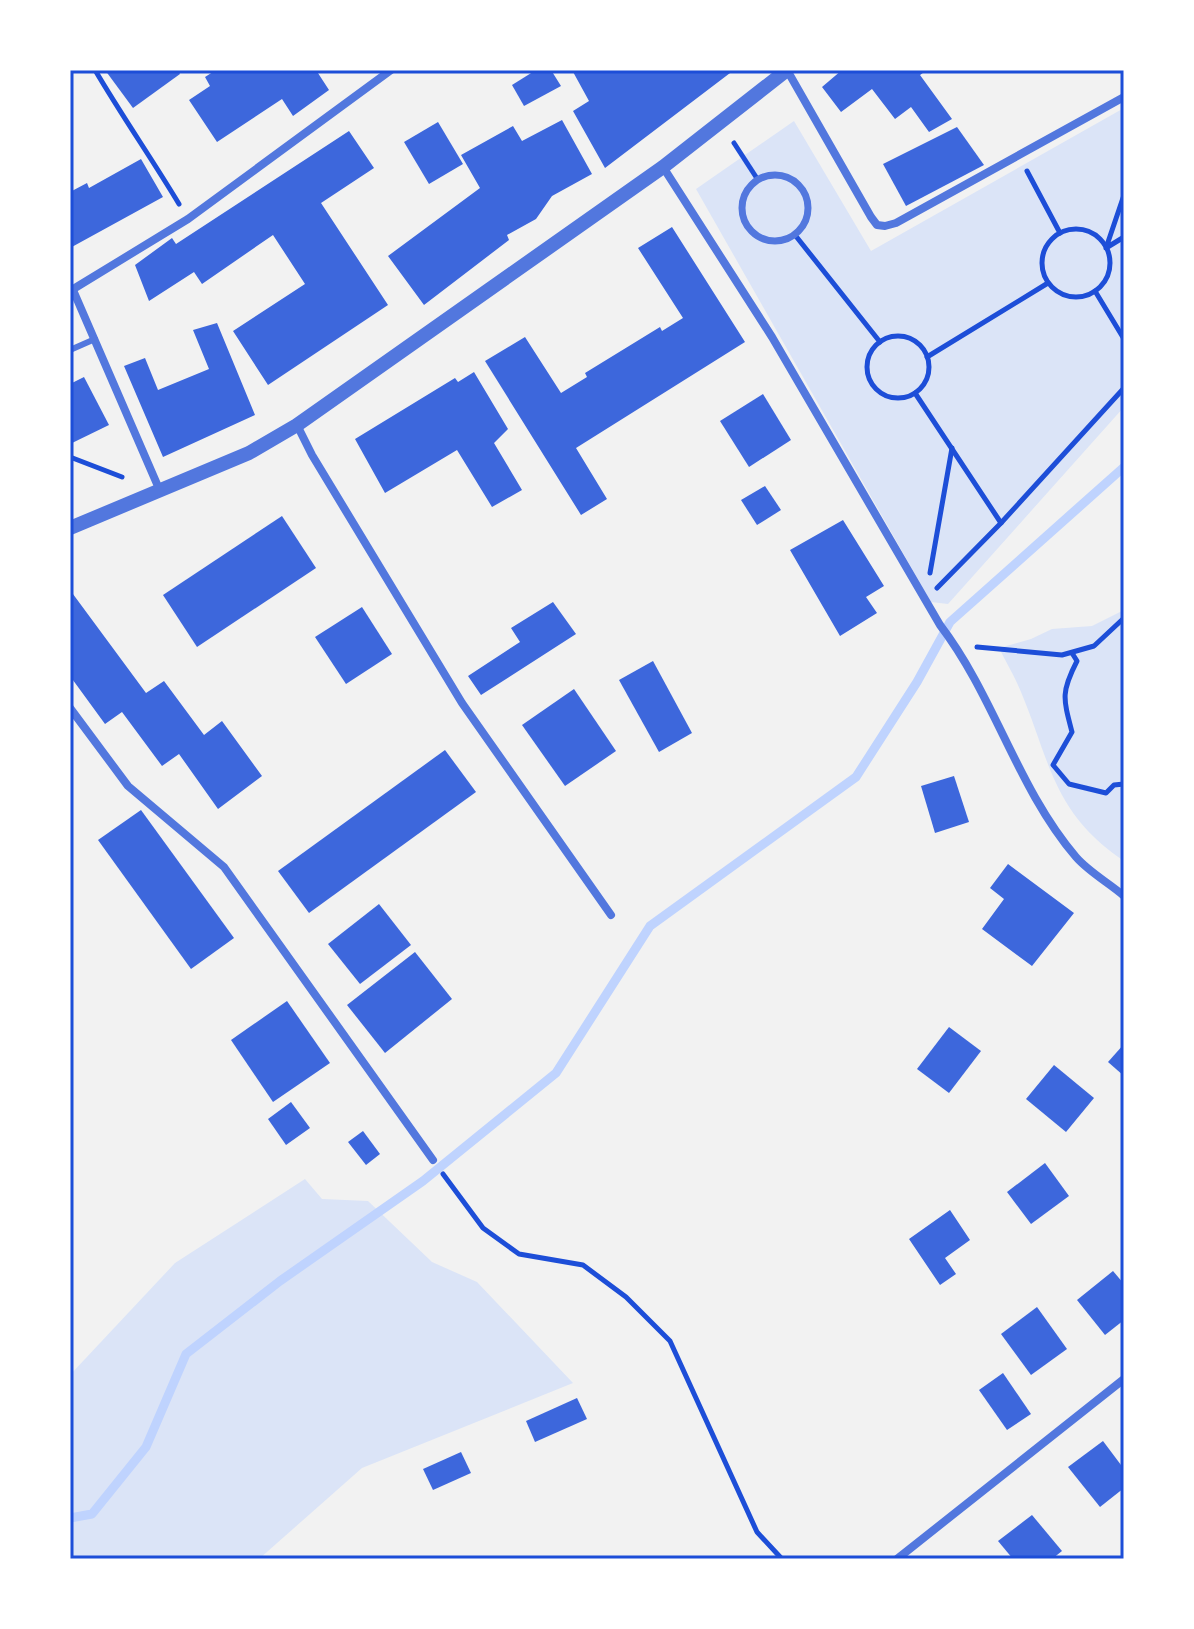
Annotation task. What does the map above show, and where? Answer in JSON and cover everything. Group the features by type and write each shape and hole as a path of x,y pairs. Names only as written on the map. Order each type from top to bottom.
{"street":[{"path":"161,491 72,290 188,219 391,70"},
{"path":"70,528 249,453 297,425 663,167 787,70 877,225 885,226 896,223 1124,97"},
{"path":"663,167 772,337 940,625 956,645 1043,813 1078,860 1124,896"},
{"path":"767,176 785,176 802,188 808,211 804,225 795,235 784,240 770,240 759,236 748,226 743,214 743,202 748,190 758,180 767,176"},
{"path":"297,425 312,455 462,703 611,915"},
{"path":"70,708 128,786 224,867 433,1160"},
{"path":"897,1559 1124,1379"}],"lane":[{"path":"70,350 95,339"}],"path":[{"path":"95,70 188,219"},
{"path":"734,143 758,180"},
{"path":"1019,156 1060,233"},
{"path":"1106,248 1124,195"},
{"path":"1081,229 1100,239 1106,248 1109,257 1107,276 1095,291 1076,297 1056,291 1048,283 1042,261 1051,240 1060,233 1081,229"},
{"path":"795,235 880,342"},
{"path":"1106,248 1124,237"},
{"path":"927,357 1048,283"},
{"path":"1095,291 1124,339"},
{"path":"898,336 907,338 923,349 927,357 927,377 915,393 897,398 879,392 872,385 867,366 873,348 880,342 898,336"},
{"path":"926,599 1001,523 1124,388"},
{"path":"915,393 1001,523"},
{"path":"926,599 952,448"},
{"path":"70,457 122,477"},
{"path":"956,645 1062,655 1094,646 1124,618"},
{"path":"1072,653 1077,661 1065,686 1065,703 1072,732 1053,765 1069,784 1106,793 1114,785 1124,784"},
{"path":"451,1184 483,1228 519,1254 583,1265 626,1297 670,1341 757,1532 782,1559"}],"shaded area":[{"path":"1124,108 1124,407 948,604 931,602 696,189 794,121 871,251"},
{"path":"1124,610 1124,861 1100,843 1068,805 1057,786 1019,686 999,648 1052,629 1092,626"},
{"path":"305,1179 322,1199 368,1201 432,1262 477,1282 573,1383 362,1468 259,1559 70,1559 70,1375 175,1263"}],"building":[{"path":"105,70 178,70 180,74 133,108"},
{"path":"216,70 316,70 329,90 293,116 282,99 217,142 189,100 210,86 205,77"},
{"path":"536,70 551,70 561,86 524,106 512,85"},
{"path":"572,70 734,70 605,168 573,111 589,101"},
{"path":"842,70 927,70 920,75 952,119 929,132 911,107 895,119 872,89 841,112 822,87"},
{"path":"562,120 592,174 552,196 536,219 507,235 509,240 424,305 388,256 480,188 461,155 513,126 522,141"},
{"path":"438,122 463,164 429,184 404,142"},
{"path":"957,127 984,165 906,206 883,164"},
{"path":"349,131 374,168 321,203 388,305 268,385 233,331 305,284 273,235 202,284 194,272 149,301 135,265 172,238 176,244"},
{"path":"141,159 163,197 70,248 70,192 87,183 89,188"},
{"path":"672,227 745,342 576,448 607,499 581,515 485,361 525,337 561,393 587,377 585,373 660,327 662,331 683,318 638,248"},
{"path":"217,323 255,415 163,457 124,366 145,358 158,390 209,369 193,330"},
{"path":"474,372 508,429 494,443 522,490 492,507 457,450 385,493 355,439 455,378 458,382"},
{"path":"84,377 109,425 70,444 70,384"},
{"path":"763,394 791,440 749,467 720,421"},
{"path":"765,486 781,510 757,525 741,500"},
{"path":"282,516 316,568 197,647 163,595"},
{"path":"843,520 884,586 866,597 877,613 840,636 790,550"},
{"path":"70,590 146,693 164,681 204,735 222,721 262,776 218,809 179,754 162,766 122,712 105,724 70,676"},
{"path":"553,602 576,634 481,695 468,676 520,642 511,628"},
{"path":"362,607 392,654 346,684 315,637"},
{"path":"653,661 692,733 659,752 619,680"},
{"path":"574,689 616,751 565,786 522,725"},
{"path":"445,750 476,792 309,913 278,871"},
{"path":"954,776 969,822 935,833 921,786"},
{"path":"141,810 234,938 191,969 98,840"},
{"path":"1008,864 1074,913 1032,966 982,929 1004,899 990,888"},
{"path":"379,904 411,945 360,984 328,944"},
{"path":"415,952 452,999 385,1053 347,1005"},
{"path":"287,1001 330,1063 273,1102 231,1040"},
{"path":"949,1027 981,1051 949,1093 917,1069"},
{"path":"1124,1044 1124,1076 1108,1062"},
{"path":"1054,1065 1094,1098 1066,1132 1026,1099"},
{"path":"291,1102 310,1128 286,1145 268,1119"},
{"path":"363,1131 380,1154 366,1165 348,1142"},
{"path":"1045,1163 1069,1196 1031,1224 1007,1192"},
{"path":"950,1210 970,1240 945,1258 956,1274 940,1285 909,1239"},
{"path":"1113,1271 1124,1284 1124,1320 1105,1335 1077,1300"},
{"path":"1037,1307 1067,1349 1031,1375 1001,1334"},
{"path":"1003,1373 1031,1414 1007,1430 979,1390"},
{"path":"577,1398 587,1419 535,1442 526,1421"},
{"path":"1103,1441 1124,1469 1124,1488 1100,1507 1068,1467"},
{"path":"461,1452 471,1473 433,1490 423,1469"},
{"path":"1032,1515 1062,1551 1052,1559 1013,1559 998,1541"}],"waterway":[{"path":"70,1518 92,1514 146,1447 186,1354 280,1281 423,1181 556,1073 650,926 856,777 917,682 950,622 1124,467"}]}
